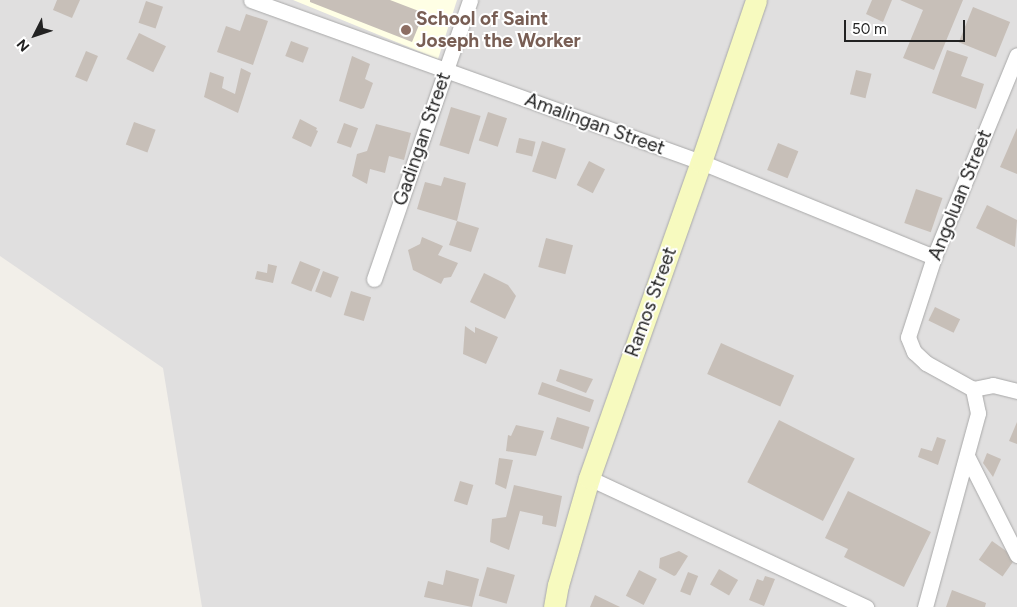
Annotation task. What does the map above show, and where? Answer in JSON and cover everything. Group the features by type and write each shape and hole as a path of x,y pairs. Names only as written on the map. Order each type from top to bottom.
{"main road":[{"name":"Ramos Street","path":"554,607 558,585 588,478 701,162 756,0"}],"street":[{"name":"Amalingan Street","path":"251,0 701,162 934,257"},
{"name":"Gadingan Street","path":"374,279 470,0"},
{"name":"Angoluan Street","path":"973,389 926,364 914,352 908,337 934,257 1017,55"},
{"path":"925,607 978,413 973,389 993,385 1017,391"},
{"path":"967,456 996,510 1017,556"},
{"path":"588,478 866,607"}],"shaded area":[{"path":"0,0 1017,0 1017,607 202,607 163,368 0,256"},
{"name":"School of Saint Joseph the Worker","path":"293,0 457,0 438,59"}],"building":[{"path":"57,0 80,0 72,18 53,10"},
{"path":"310,0 390,0 424,13 412,42 310,2"},
{"path":"872,0 892,0 883,22 866,14"},
{"path":"900,0 963,0 934,70 903,58 923,10"},
{"path":"146,1 163,7 156,29 139,23"},
{"path":"973,7 1010,22 996,57 959,42"},
{"path":"246,14 268,21 253,65 217,52 226,26 240,31"},
{"path":"139,33 166,46 153,72 126,59"},
{"path":"291,41 309,48 303,63 285,56"},
{"path":"947,50 968,57 961,76 984,84 976,109 932,93"},
{"path":"86,51 98,56 87,82 75,77"},
{"path":"352,56 370,64 365,79 373,83 364,108 361,109 339,101"},
{"path":"241,68 251,73 238,113 204,97 210,72 224,77 222,88 235,94"},
{"path":"856,70 872,74 865,98 850,94"},
{"path":"451,107 481,116 469,154 439,145"},
{"path":"488,112 507,118 498,147 479,141"},
{"path":"300,119 317,128 316,130 318,131 311,147 292,138"},
{"path":"134,122 156,130 147,152 126,145"},
{"path":"344,123 358,128 351,148 337,143"},
{"path":"376,124 411,133 404,160 389,156 385,173 370,169 367,184 352,176 357,154 367,151"},
{"path":"1017,128 1017,174 1000,167"},
{"path":"519,138 536,142 532,156 516,153"},
{"path":"542,141 566,149 556,179 532,171"},
{"path":"778,143 798,151 788,178 767,170"},
{"path":"589,161 605,169 593,193 577,185"},
{"path":"444,177 466,183 457,221 417,209 425,182 441,186"},
{"path":"916,189 942,198 931,232 904,223"},
{"path":"987,205 1017,220 1015,247 976,228"},
{"path":"457,221 479,228 471,252 449,245"},
{"path":"422,237 443,246 438,255 458,263 451,277 444,278 441,284 413,270 408,250 420,244"},
{"path":"546,238 573,245 565,274 538,267"},
{"path":"300,261 320,269 311,291 291,283"},
{"path":"268,264 277,266 273,283 255,279 257,271 267,273"},
{"path":"323,271 339,277 331,298 315,292"},
{"path":"484,273 508,285 516,296 505,319 470,302"},
{"path":"351,291 371,297 364,321 344,315"},
{"path":"935,307 960,319 954,333 928,320"},
{"path":"465,326 475,333 475,327 498,337 486,364 463,354"},
{"path":"721,343 794,376 780,407 707,374"},
{"path":"560,369 593,379 586,393 556,381"},
{"path":"542,382 594,400 590,412 538,394"},
{"path":"557,417 590,427 583,449 550,439"},
{"path":"779,420 855,459 823,521 747,482"},
{"path":"1017,422 1017,444 1009,441"},
{"path":"516,425 544,431 536,456 506,451 508,435 511,436"},
{"path":"937,437 946,440 938,465 918,457 921,448 932,451"},
{"path":"987,453 1001,459 993,477 983,463"},
{"path":"499,458 513,460 506,489 495,484"},
{"path":"460,481 473,485 467,505 454,501"},
{"path":"514,485 562,496 556,527 542,524 543,516 520,511 509,550 490,542 492,519 506,517"},
{"path":"848,491 931,532 904,587 844,557 848,549 825,538"},
{"path":"992,541 1016,558 1003,576 979,560"},
{"path":"679,551 688,556 676,575 674,576 659,568 660,558"},
{"path":"487,567 515,575 507,604 479,596"},
{"path":"719,569 738,580 729,596 710,585"},
{"path":"446,570 479,579 472,607 424,597 428,581 443,585"},
{"path":"639,570 657,579 644,605 626,596"},
{"path":"688,572 698,576 690,596 680,591"},
{"path":"765,576 775,579 764,606 749,600 757,579 763,581"},
{"path":"952,590 986,603 985,607 946,607"},
{"path":"595,595 620,607 590,607"}],"place":[{"name":"School of Saint Joseph the Worker","path":"406,30"}]}
